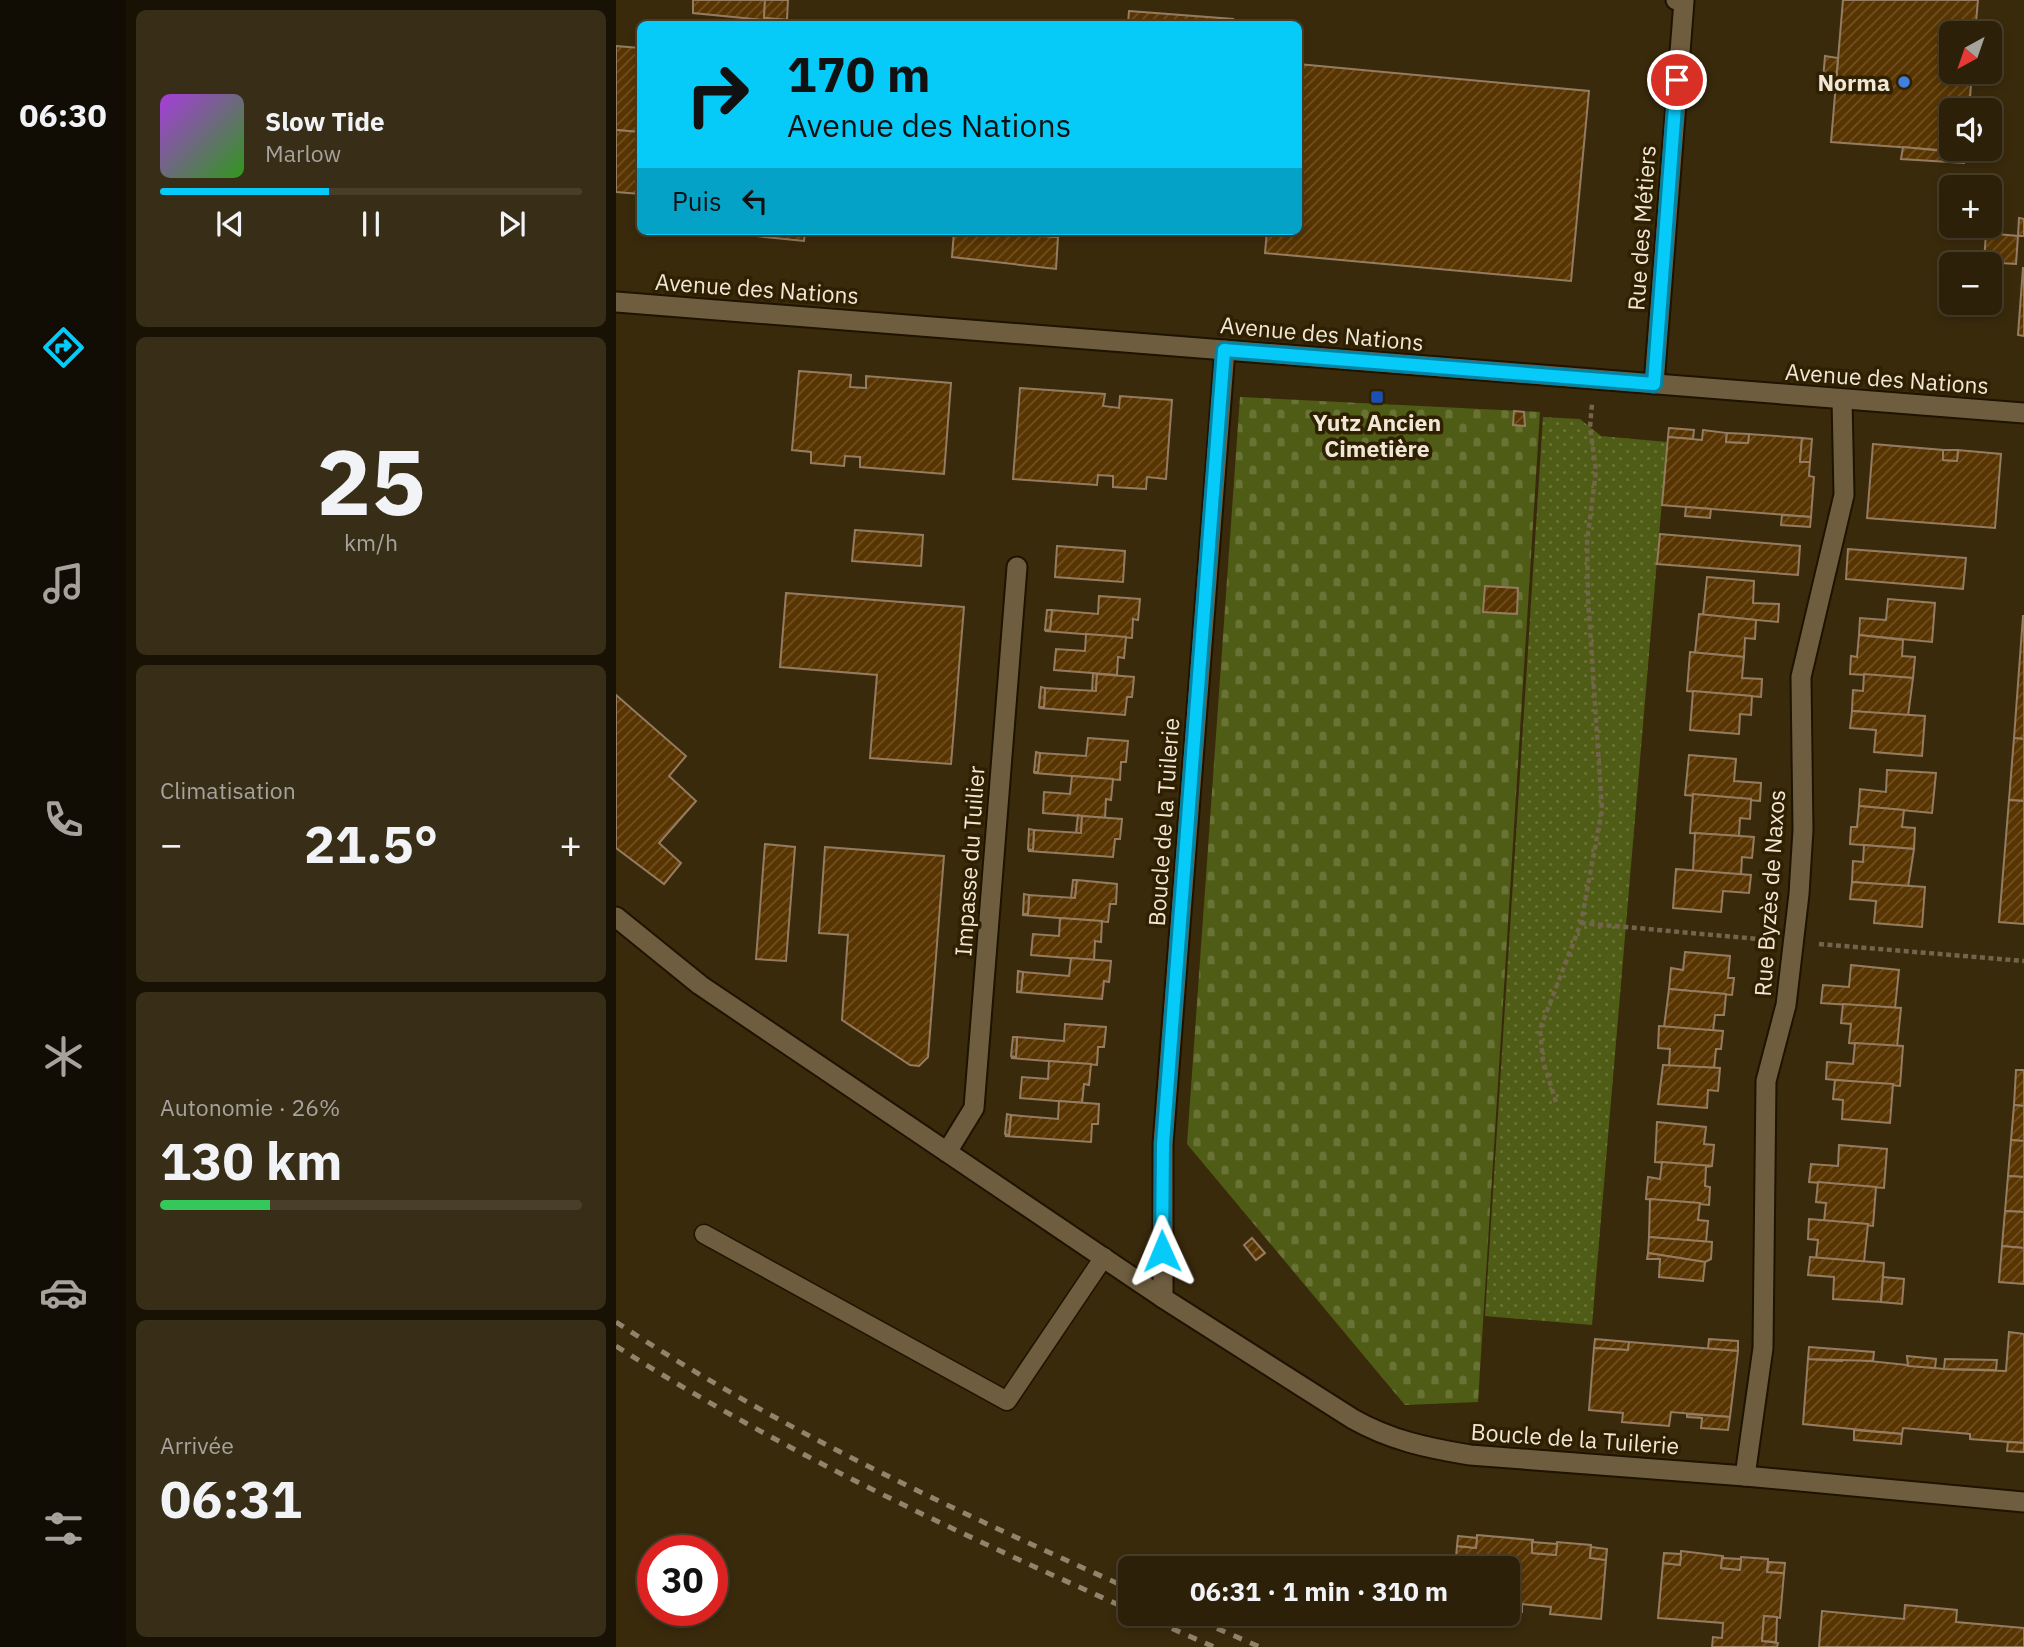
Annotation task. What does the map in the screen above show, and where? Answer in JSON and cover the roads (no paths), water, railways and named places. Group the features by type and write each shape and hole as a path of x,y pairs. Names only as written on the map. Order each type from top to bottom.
{"street":[{"name":"Rue des Métiers","path":"1654,384 1684,1 1676,0"},
{"name":"Avenue des Nations","path":"616,302 2024,413"},
{"name":"Boucle de la Tuilerie","path":"1163,1298 1163,1144 1224,350"},
{"name":"Rue Byzès de Naxos","path":"1745,1476 1763,1348 1766,1081 1786,1005 1799,894 1803,830 1801,677 1844,495 1842,399"},
{"name":"Impasse du Tuilier","path":"947,1152 974,1108 1017,567"},
{"name":"Boucle de la Tuilerie","path":"616,917 700,985 1163,1298 1382,1436 1425,1448 1469,1455 1745,1476 2024,1502"}],"lane":[{"path":"704,1234 1007,1401 1104,1257"}],"railway":[{"path":"616,1322 677,1361 803,1433 933,1498 1118,1584"},
{"path":"616,1346 740,1420 868,1487 1118,1605"},
{"path":"1166,1626 1214,1647"},
{"path":"1212,1626 1260,1647"}],"place":[{"name":"Norma","path":"1904,82"},
{"name":"Yutz Ancien Cimetière","path":"1377,397"}]}
